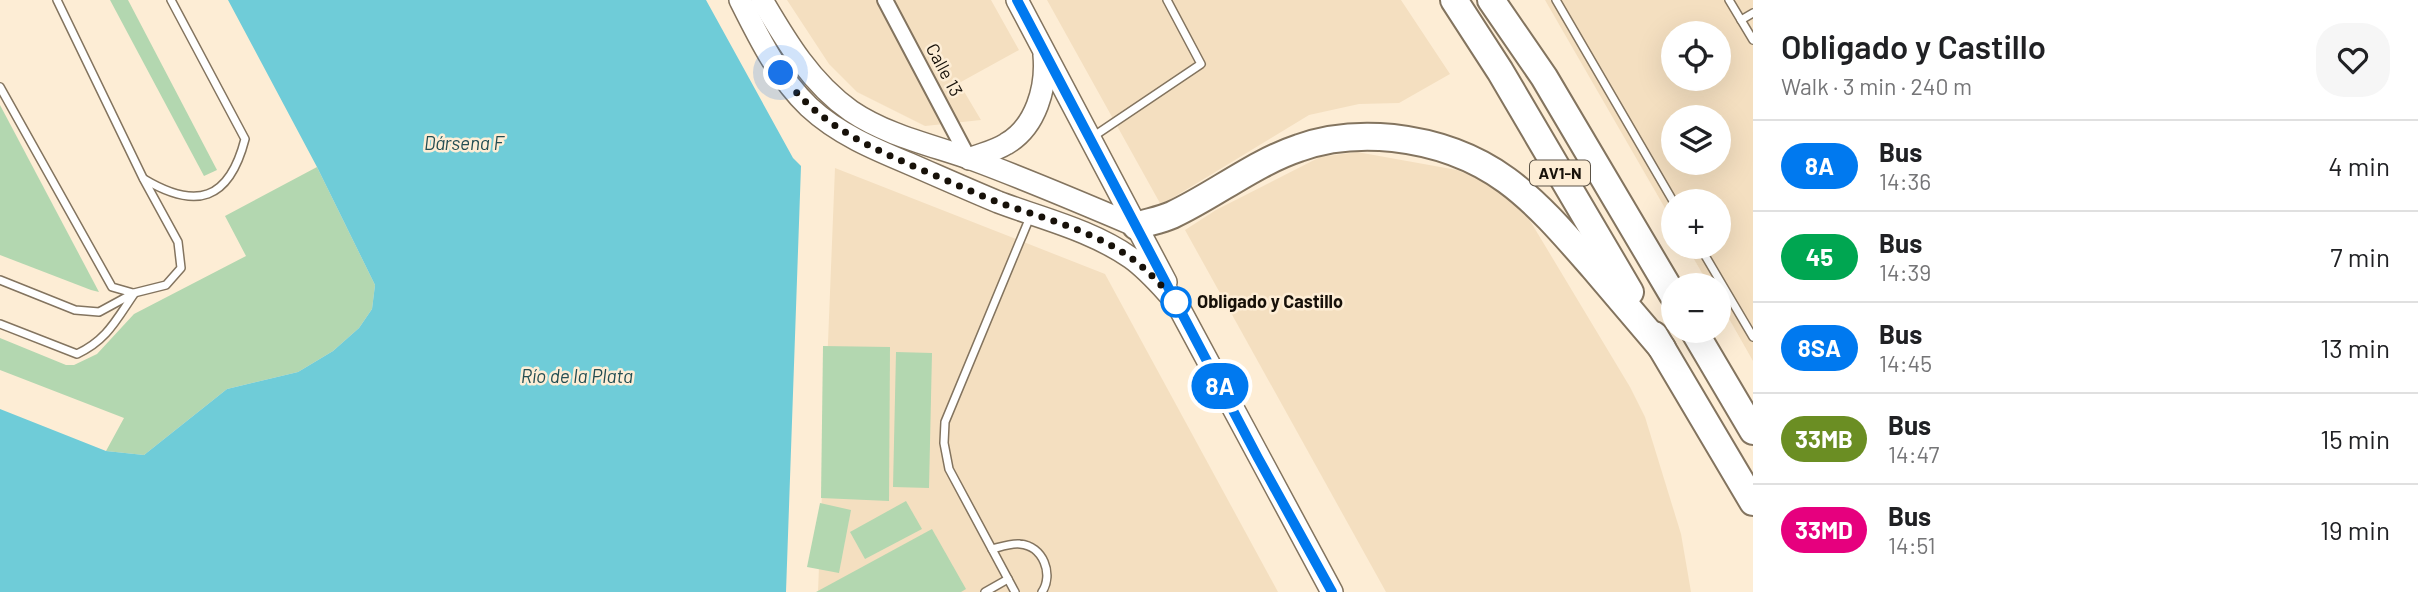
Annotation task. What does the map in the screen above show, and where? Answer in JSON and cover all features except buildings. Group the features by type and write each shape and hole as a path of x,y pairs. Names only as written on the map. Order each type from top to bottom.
{"highway":[{"name":"AV1-N","path":"1454,0 1500,71 1753,502"},
{"name":"AV1-N","path":"1491,0 1544,77 1661,275"},
{"path":"1507,0 1544,77"},
{"path":"1136,226 1170,216 1281,155 1315,142 1362,137 1425,144 1457,154 1485,167 1527,194 1662,348"},
{"path":"1701,343 1753,430"}],"main road":[{"path":"740,0 772,60 790,87 833,126 872,148 999,202 1092,236 1122,253 1152,276 1176,302"},
{"path":"762,0 789,47 815,79 850,111 900,136 969,159 1136,226"},
{"path":"1017,0 1332,592"},
{"path":"969,159 1008,144 1023,129 1035,111 1042,92 1044,50"}],"street":[{"name":"Calle 13","path":"885,0 969,159"}],"lane":[{"path":"0,280 75,310 99,312 134,293 166,285 181,268 178,242 143,178 57,0"},
{"path":"143,178 178,196 203,197 223,185 239,164 245,139 171,0"},
{"path":"1090,139 1201,64 1167,0"},
{"path":"1556,0 1666,189"},
{"path":"1729,0 1753,40"},
{"path":"1741,20 1753,13"},
{"path":"0,87 112,287 134,293"},
{"path":"1015,592 949,469 944,443 945,422 1031,213"},
{"path":"1707,259 1753,337"},
{"path":"0,324 78,354 95,346 107,333 134,293"},
{"path":"992,549 1020,544 1034,548 1044,560 1048,574 1042,592"},
{"path":"985,592 1008,579"}],"shaded area":[{"path":"787,0 991,0 1019,50 959,83 981,120 925,126 857,92 829,64"},
{"path":"1047,0 1401,0 1450,74 1399,103 1359,104 1309,115 1161,205"},
{"path":"1545,0 1753,0 1753,361 1731,322 1731,273 1702,273 1694,259 1731,259 1731,189 1661,189 1661,201"},
{"path":"1357,152 1457,170 1493,185 1520,204 1630,387 1645,417 1681,534 1691,592 1386,592 1185,230 1216,210 1320,157"},
{"path":"835,168 1105,274 1278,592 818,592"}],"green space":[{"path":"110,0 128,0 217,170 204,176"},
{"path":"0,105 99,292 0,255"},
{"path":"317,167 375,285 372,309 359,328 333,351 298,372 227,389 144,455 106,451 124,418 0,370 0,338 66,365 74,365 97,354 134,314 246,256 225,216"},
{"path":"823,346 890,347 889,501 821,498"},
{"path":"896,352 932,353 929,488 893,487"},
{"path":"906,501 922,529 865,559 850,532"},
{"path":"820,503 851,510 839,573 807,567"},
{"path":"932,529 966,589 961,592 816,592"}],"water":[{"name":"Río de la Plata","path":"228,0 706,0 793,158 801,166 786,592 0,592 0,409 106,451 144,455 227,389 298,372 333,351 359,328 372,309 375,285 317,167"}],"bus line":[{"name":"8A","path":"1017,0 1258,458 1332,592"}],"place":[{"name":"Obligado y Castillo","path":"1176,302"}],"route":[{"path":"781,73 790,87 810,107 833,126 860,142 999,202 1092,236 1130,258 1152,276 1176,302"}],"water label":[{"name":"Dársena F","path":"464,143"}]}
